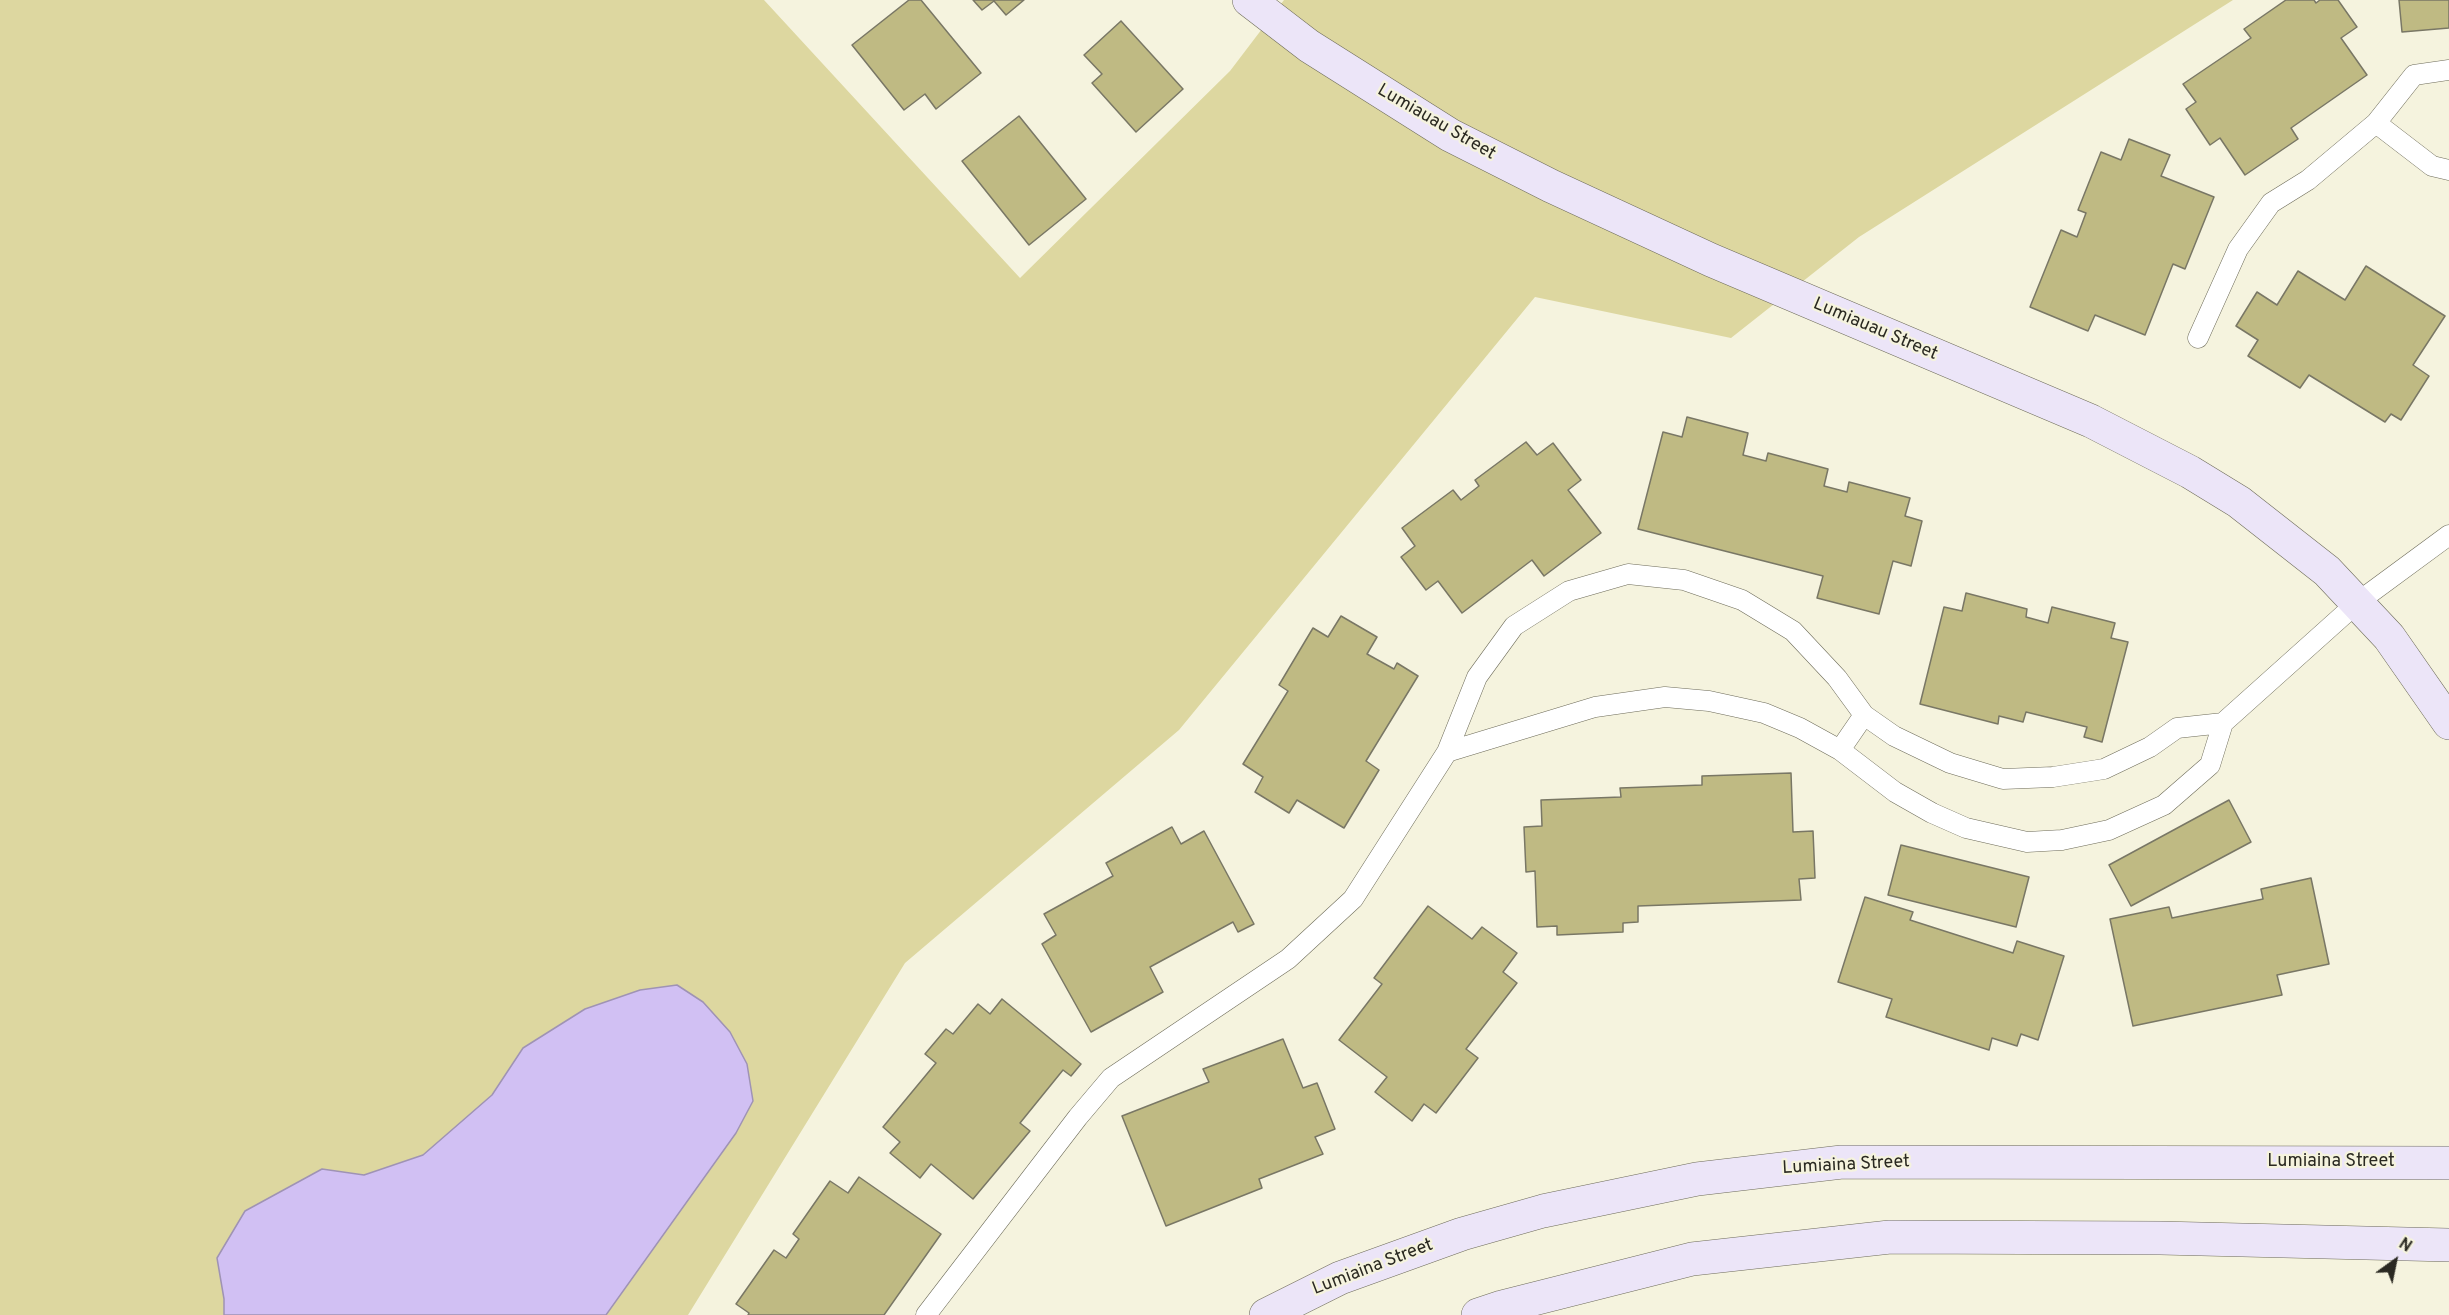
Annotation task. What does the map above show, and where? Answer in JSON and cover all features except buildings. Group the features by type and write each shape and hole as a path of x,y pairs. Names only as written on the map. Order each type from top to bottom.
{"main road":[{"name":"Lumiauau Street","path":"1249,0 1309,46 1450,135 1551,186 1711,260 2091,421 2190,472 2239,502 2327,572 2358,602 2389,637 2449,723"},
{"name":"Lumiaina Street","path":"1266,1315 1340,1278 1462,1234 1543,1211 1697,1179 1842,1162 2449,1163"},
{"path":"1478,1315 1692,1259 1890,1237 2160,1238 2449,1245"}],"lane":[{"path":"2198,338 2238,249 2271,203 2308,180 2376,123 2414,75 2449,70"},
{"path":"2376,123 2432,166 2449,170"},
{"path":"1447,752 1595,707 1665,697 1708,701 1764,713 1800,728 1840,750 1895,792 1932,813 1966,828 2027,842 2062,840 2109,830 2164,805 2210,765 2223,723 2358,602 2449,535"},
{"path":"926,1315 1078,1117 1111,1078 1288,959 1353,899 1447,752 1477,677 1514,626 1569,591 1629,574 1684,580 1742,600 1793,631 1837,678 1864,715 1894,736 1950,763 2003,779 2053,777 2104,769 2150,747 2177,728 2223,723"},
{"path":"1840,750 1864,715"}],"shaded area":[{"path":"0,0 764,0 1020,278 1230,71 1284,0 2233,0 1859,237 1731,338 1535,297 1179,730 905,963 688,1315 0,1315"},
{"path":"677,985 703,1002 730,1032 747,1064 753,1101 736,1133 606,1315 224,1315 224,1299 217,1258 245,1211 322,1169 364,1175 423,1155 492,1095 523,1048 585,1009 640,990"}]}
